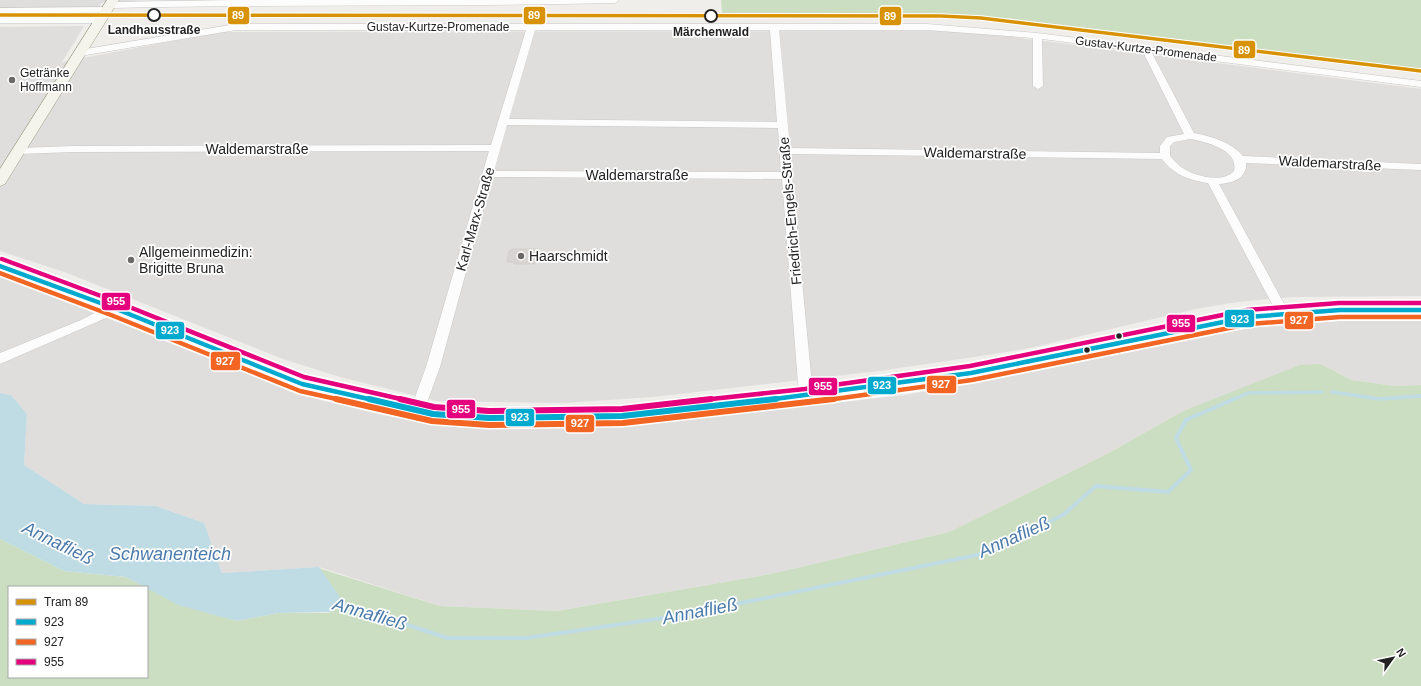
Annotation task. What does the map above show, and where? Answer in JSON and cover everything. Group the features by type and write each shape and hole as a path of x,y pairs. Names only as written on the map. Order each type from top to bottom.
{"main road":[{"path":"0,181 108,9"},
{"path":"0,266 114,308 302,384 417,411 440,415 489,418 604,416 690,409 806,396 971,373 1248,317 1340,310 1421,310"}],"street":[{"name":"Gustav-Kurtze-Promenade","path":"108,9 168,3 615,0"},
{"path":"0,11 108,9"},
{"path":"0,20 108,9"},
{"name":"Gustav-Kurtze-Promenade","path":"80,53 236,27 948,28 1037,36 1147,49 1421,84"},
{"name":"Karl-Marx-Straße","path":"417,411 433,367 531,27"},
{"name":"Friedrich-Engels-Straße","path":"774,27 806,396"},
{"path":"1037,36 1038,86"},
{"path":"1147,49 1148,55 1190,136"},
{"path":"503,122 782,125"},
{"path":"1190,136 1212,140 1223,145 1238,159 1241,166 1239,172 1233,177 1224,180 1212,180 1189,175 1178,170 1165,156 1164,150 1167,142 1176,137 1190,136"},
{"name":"Waldemarstraße","path":"19,151 73,149 496,148"},
{"name":"Waldemarstraße","path":"784,151 1165,156"},
{"name":"Waldemarstraße","path":"1238,159 1421,167"},
{"name":"Waldemarstraße","path":"488,174 786,176"},
{"path":"1212,180 1277,303 1285,314"},
{"path":"0,359 98,318 114,308"}],"shaded area":[{"path":"0,0 145,0 96,3 94,7 0,9"},
{"path":"57,0 103,0 98,8 49,8"},
{"path":"84,26 62,62 220,32 956,31 1421,89 1421,296 1292,297 1237,302 1196,309 1030,348 994,354 879,371 653,397 563,403 437,401 340,377 283,359 67,273 0,251 0,27"},
{"path":"50,69 40,86 19,88 17,86 27,71"},
{"path":"0,272 268,381 317,399 382,415 443,426 506,429 635,425 906,395 1111,355 1240,326 1301,318 1357,315 1421,316 1421,385 1395,386 1351,380 1321,364 1183,411 1107,454 949,532 771,574 557,611 440,606 319,567 222,573 204,523 156,506 84,504 24,465 27,414 11,395 0,393"}],"green space":[{"name":"Märchenwald","path":"721,0 1421,0 1421,69 1006,18 896,13 722,13"},
{"path":"1321,364 1351,380 1395,386 1421,385 1421,686 0,686 0,539 64,571 126,577 143,586 8,586 8,678 148,678 148,589 178,604 237,621 278,613 329,613 343,602 318,568 440,606 557,611 771,574 949,532 1107,454 1183,411 1300,365"}],"water":[{"name":"Schwanenteich","path":"0,393 11,395 27,414 24,465 84,504 156,506 204,523 222,573 319,567 344,603 331,612 278,613 237,621 178,605 148,589 148,586 143,586 126,577 64,571 0,539"}],"building":[{"name":"Haarschmidt","path":"512,249 538,249 535,264 514,264 515,262 507,262 509,251"}],"waterway":[{"name":"Annafließ","path":"1232,400 1248,393 1322,392"},
{"name":"Annafließ","path":"1332,392 1380,399 1421,396"},
{"name":"Annafließ","path":"341,603 447,638 526,638 677,616 982,554 1063,515 1096,486 1168,492 1191,470 1176,438 1186,420 1234,399"}],"tram line":[{"name":"89","path":"0,15 941,16 981,18 1421,71"}],"transit line":[{"name":"955","path":"2,259 117,302 304,377 434,407 489,411 622,409 805,389 970,366 1247,310 1339,303 1421,303"},
{"name":"923","path":"0,266 114,308 302,384 433,414 489,418 622,416 806,396 971,373 1248,317 1340,310 1421,310"},
{"name":"927","path":"0,273 111,315 300,391 432,421 489,425 623,423 807,403 972,380 1249,324 1340,317 1421,317"}],"place":[{"name":"Landhausstraße","path":"154,15"},
{"name":"Märchenwald","path":"711,16"},
{"name":"Getränke Hoffmann","path":"12,80"},
{"name":"Haarschmidt","path":"521,256"},
{"name":"Allgemeinmedizin: Brigitte Bruna","path":"131,260"}]}
